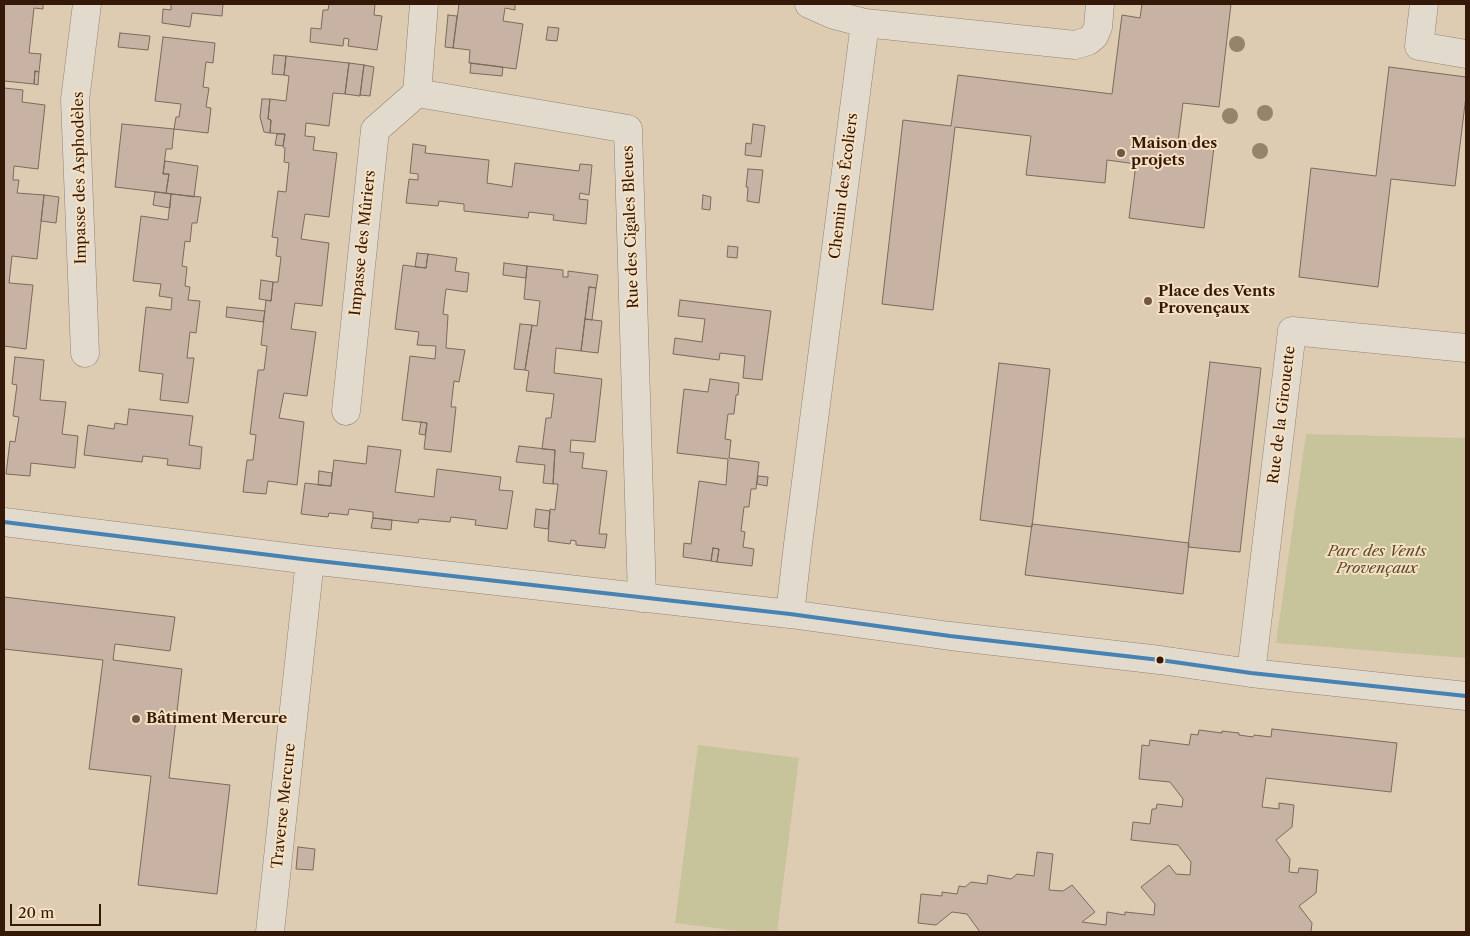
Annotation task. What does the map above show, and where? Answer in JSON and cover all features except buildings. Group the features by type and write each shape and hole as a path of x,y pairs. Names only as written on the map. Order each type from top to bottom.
{"street":[{"name":"Impasse des Asphodèles","path":"85,353 76,100 87,4"},
{"path":"416,93 424,4"},
{"path":"809,4 834,15 865,23 1075,45 1088,41 1094,36 1098,27 1100,4"},
{"path":"1424,4 1419,46 1466,54"},
{"name":"Chemin des Écoliers","path":"790,614 865,23"},
{"name":"Impasse des Mûriers","path":"346,411 375,130 416,93"},
{"name":"Rue des Cigales Bleues","path":"416,93 628,130 642,598"},
{"name":"Rue de la Girouette","path":"1251,673 1292,331 1466,348"},
{"path":"4,522 310,560 790,614 950,636 1160,660 1251,673 1466,696"},
{"name":"Traverse Mercure","path":"270,932 310,560"}],"green space":[{"name":"Parc des Vents Provençaux","path":"1306,434 1466,438 1466,658 1276,643"},
{"path":"698,745 799,758 777,932 747,932 675,923"}],"transit line":[{"path":"4,522 310,560 790,614 950,636 1160,660 1251,673 1466,696"}],"place":[{"name":"Maison des projets","path":"1121,153"},
{"name":"Place des Vents Provençaux","path":"1148,301"},
{"name":"Bâtiment Mercure","path":"136,719"}]}
